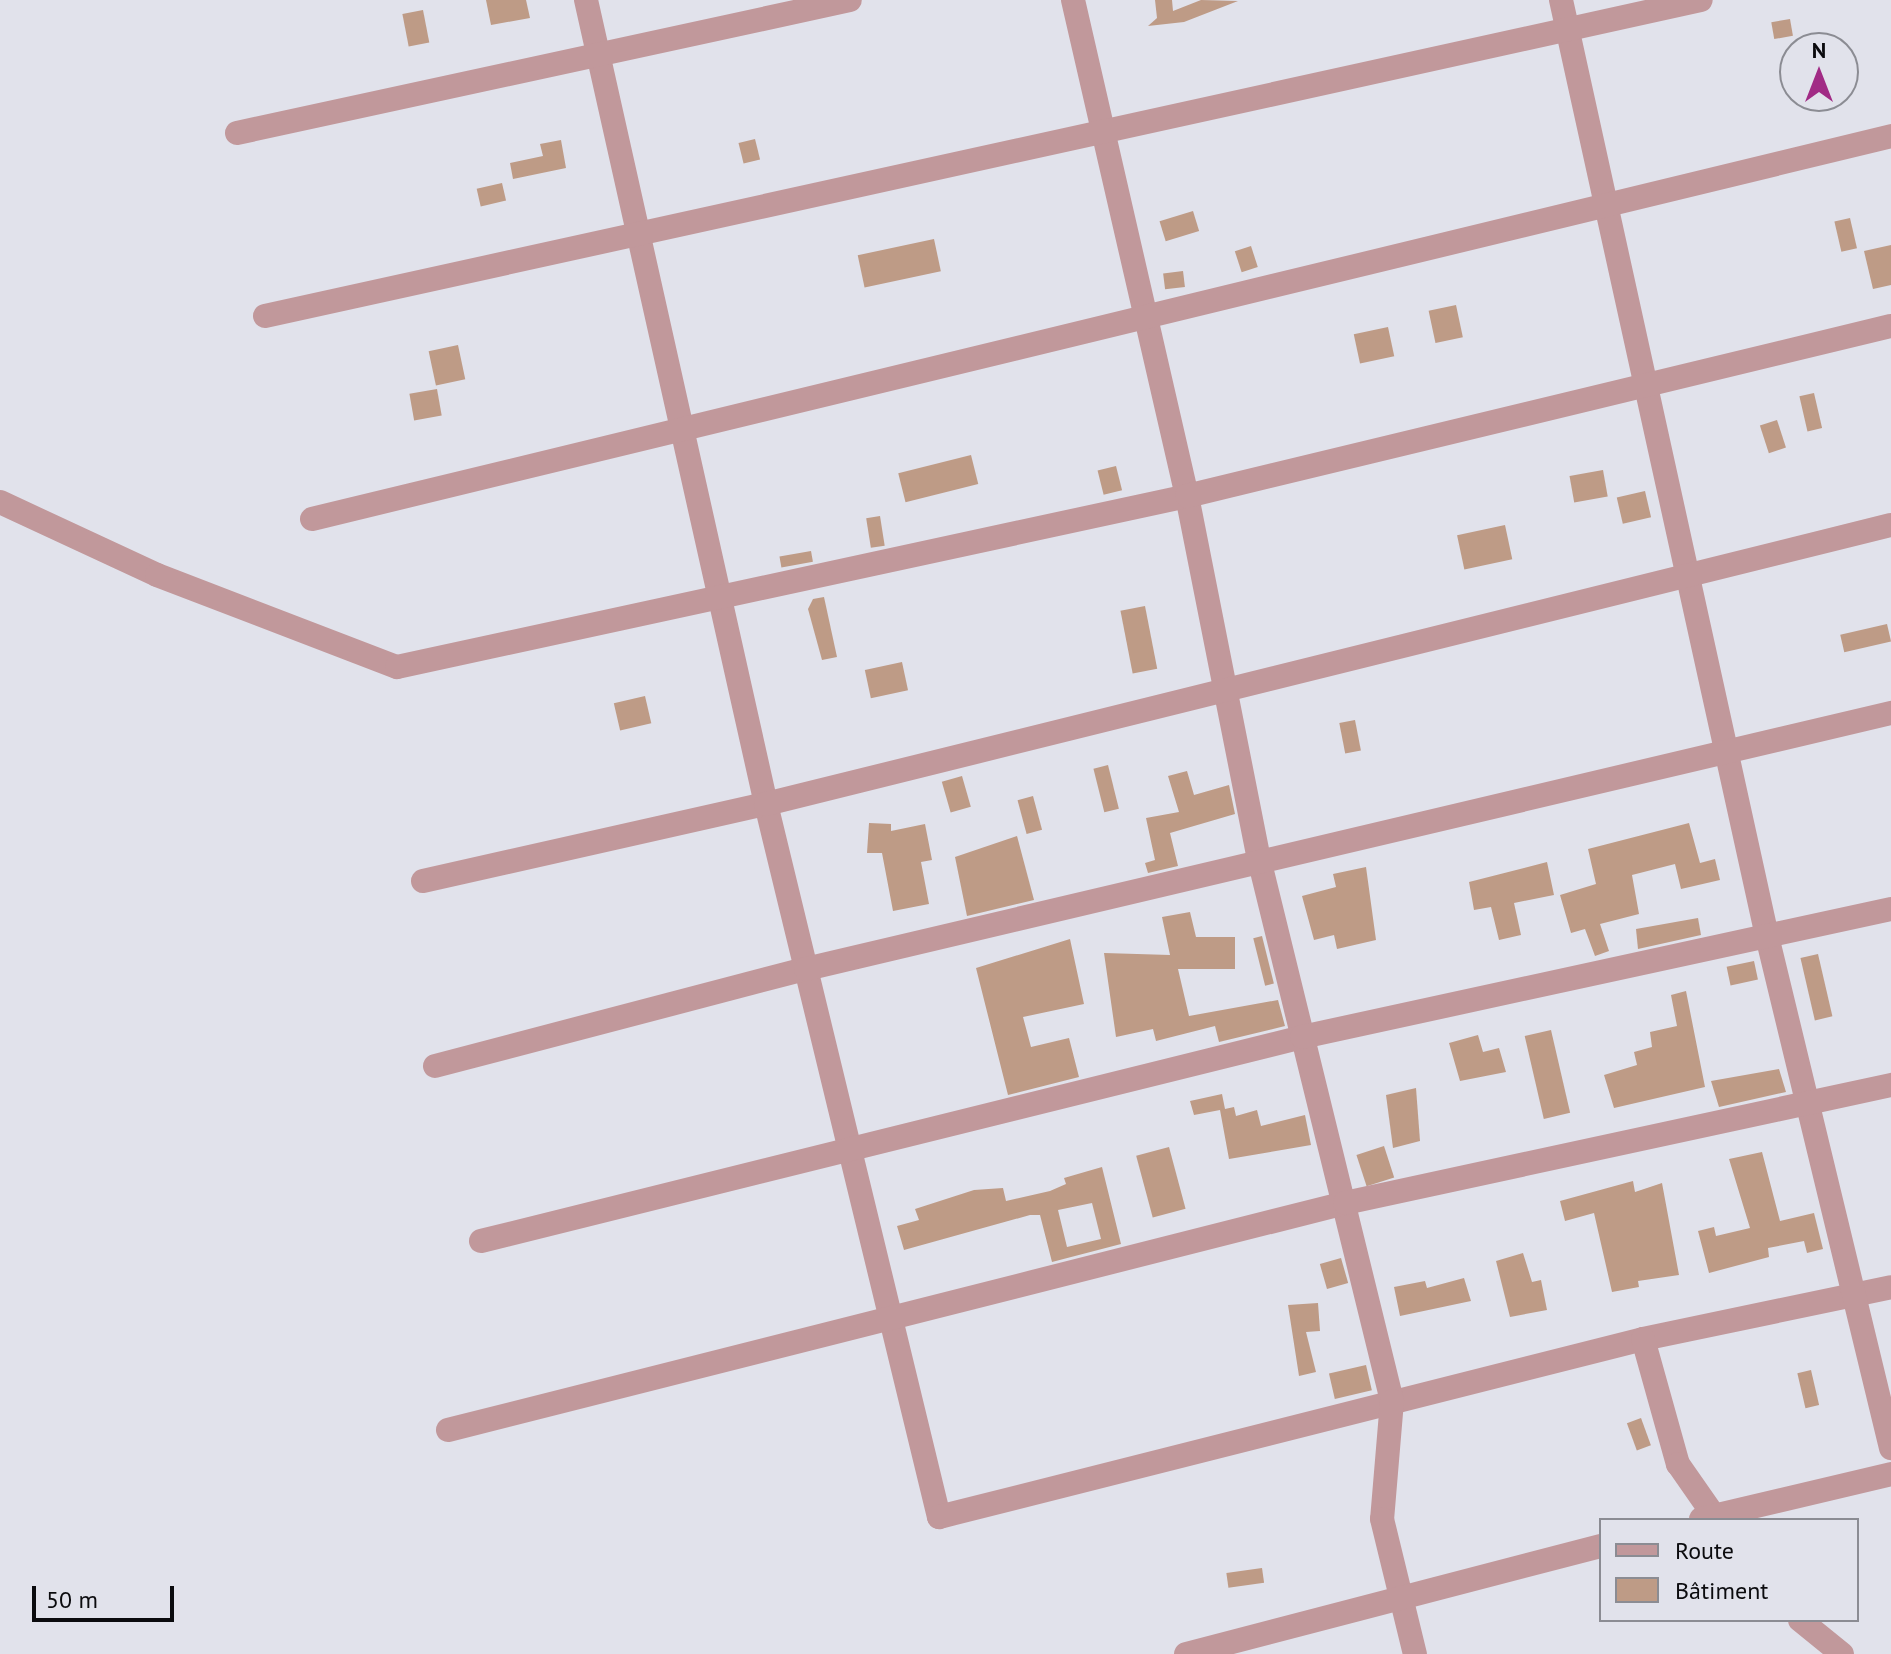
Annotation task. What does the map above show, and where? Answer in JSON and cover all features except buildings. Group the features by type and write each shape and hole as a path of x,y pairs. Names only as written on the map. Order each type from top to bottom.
{"street":[{"path":"586,0 643,236 766,804 939,1517 1643,1339 1891,1287"},
{"path":"237,133 599,51 850,0"},
{"path":"1073,0 1187,496 1260,863 1392,1401 1382,1519 1415,1654"},
{"path":"1561,0 1603,207 1730,753 1767,936 1850,1297 1891,1448"},
{"path":"265,316 643,236 1567,27 1701,0"},
{"path":"312,519 1146,312 1603,207 1891,136"},
{"path":"0,502 157,575 397,667 723,600 1187,496 1891,326"},
{"path":"423,881 766,804 1226,685 1891,525"},
{"path":"435,1066 806,969 1891,713"},
{"path":"481,1241 851,1152 1302,1037 1891,909"},
{"path":"448,1430 892,1322 1345,1203 1806,1100 1891,1085"},
{"path":"1643,1339 1678,1464 1709,1518"},
{"path":"1714,1518 1891,1474"},
{"path":"1186,1654 1599,1547"},
{"path":"1802,1622 1842,1654"}]}
